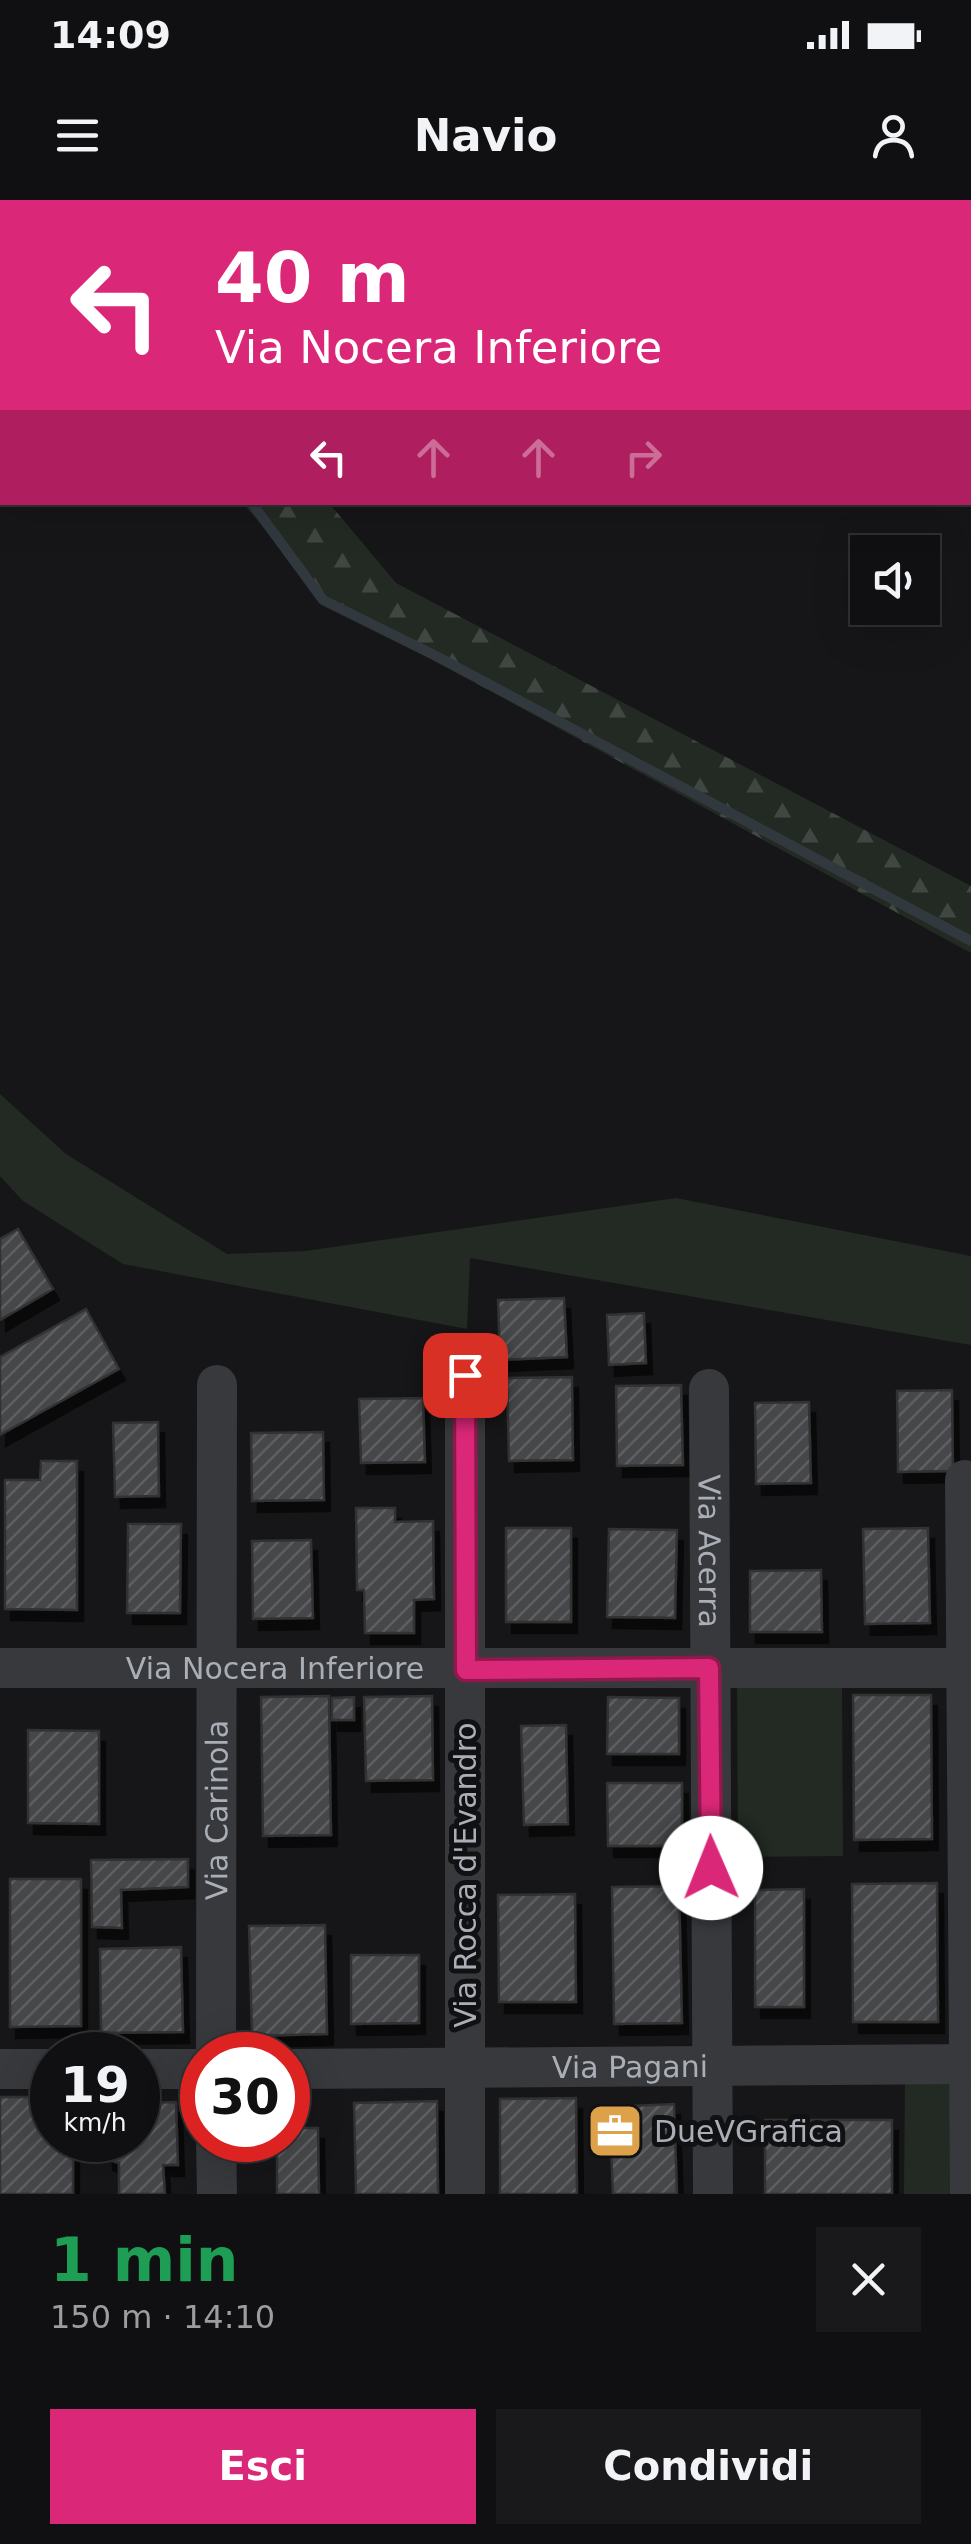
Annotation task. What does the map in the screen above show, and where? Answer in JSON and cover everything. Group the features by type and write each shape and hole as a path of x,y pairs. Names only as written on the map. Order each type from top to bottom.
{"street":[{"name":"Via Rocca d'Evandro","path":"465,1375 465,2194"},
{"name":"Via Carinola","path":"216,2032 217,1385"},
{"name":"Via Acerra","path":"708,1389 713,2194"},
{"path":"964,1480 970,2194"},
{"name":"Via Nocera Inferiore","path":"0,1668 968,1668"},
{"name":"Via Pagani","path":"310,2069 970,2064"},
{"path":"0,2069 30,2069"},
{"path":"216,2162 217,2194"}],"green space":[{"path":"245,505 331,505 396,583 971,886 971,953 323,600"},
{"path":"0,1094 66,1154 227,1254 305,1251 676,1198 971,1256 971,1345 470,1258 467,1329 123,1264 23,1201 0,1176"},
{"path":"842,1678 843,1856 738,1857 737,1679"},
{"path":"905,2079 955,2079 954,2194 904,2194"}],"building":[{"path":"18,1229 53,1289 0,1320 0,1239"},
{"path":"564,1298 567,1357 500,1360 498,1300"},
{"path":"86,1309 119,1369 0,1435 0,1357"},
{"path":"644,1313 646,1363 609,1365 607,1315"},
{"path":"572,1377 573,1460 509,1461 507,1378"},
{"path":"681,1385 683,1465 617,1466 616,1386"},
{"path":"952,1390 953,1471 898,1472 897,1391"},
{"path":"423,1398 425,1462 361,1463 359,1399"},
{"path":"809,1402 811,1483 756,1484 755,1403"},
{"path":"158,1422 159,1496 115,1497 113,1423"},
{"path":"323,1432 324,1500 252,1501 251,1433"},
{"path":"41,1461 77,1461 77,1610 5,1609 5,1480 40,1480"},
{"path":"356,1508 395,1508 395,1522 433,1521 434,1599 414,1600 414,1633 365,1633 364,1590 357,1590"},
{"path":"128,1524 181,1524 180,1613 127,1613"},
{"path":"506,1528 571,1528 571,1622 506,1622"},
{"path":"928,1528 930,1623 865,1624 863,1529"},
{"path":"609,1529 677,1530 675,1618 607,1617"},
{"path":"311,1540 313,1618 253,1619 252,1541"},
{"path":"821,1570 822,1632 750,1632 750,1571"},
{"path":"853,1695 931,1695 932,1839 854,1840"},
{"path":"329,1696 331,1835 263,1836 261,1697"},
{"path":"432,1696 433,1780 366,1781 364,1697"},
{"path":"354,1697 354,1720 332,1720 332,1698"},
{"path":"608,1697 679,1698 679,1754 607,1754"},
{"path":"566,1725 568,1824 524,1825 521,1726"},
{"path":"28,1730 99,1731 99,1824 28,1823"},
{"path":"607,1783 682,1783 682,1846 608,1846"},
{"path":"188,1859 188,1887 121,1890 122,1928 92,1927 91,1860"},
{"path":"10,1879 81,1879 81,2026 10,2027"},
{"path":"937,1883 938,2022 853,2022 852,1884"},
{"path":"679,1886 682,2023 614,2024 612,1887"},
{"path":"804,1889 804,2007 755,2007 755,1890"},
{"path":"575,1894 576,2002 499,2002 498,1895"},
{"path":"325,1925 327,2034 252,2032 249,1926"},
{"path":"181,1947 183,2032 101,2032 100,1949"},
{"path":"351,1955 419,1955 419,2023 351,2024"},
{"path":"0,2097 30,2097 30,2162 73,2162 73,2194 0,2194"},
{"path":"576,2098 577,2194 500,2194 500,2099"},
{"path":"437,2101 438,2194 356,2194 354,2103"},
{"path":"160,2102 176,2102 178,2165 163,2165 165,2194 119,2194 116,2162 160,2162"},
{"path":"674,2104 677,2194 613,2194 609,2107"},
{"path":"765,2120 892,2120 892,2194 765,2194"},
{"path":"310,2128 318,2128 319,2194 277,2194 277,2162 310,2162"}],"waterway":[{"path":"253,505 323,600 436,656 971,941"}],"place":[{"name":"DueVGrafica","path":"615,2131"}],"route":[{"path":"465,1375 466,1670 709,1668 711,1868"}]}
